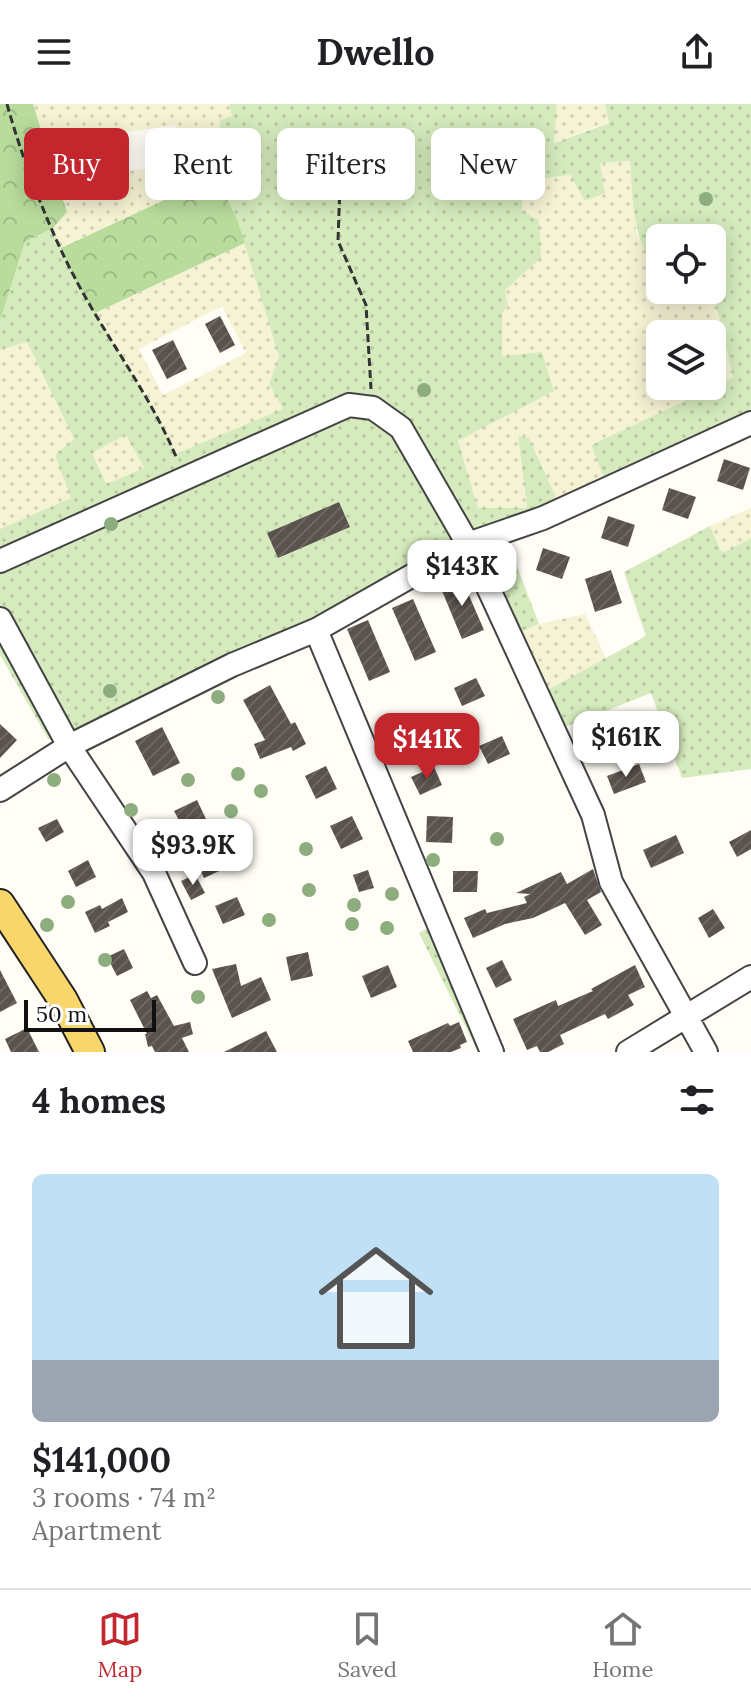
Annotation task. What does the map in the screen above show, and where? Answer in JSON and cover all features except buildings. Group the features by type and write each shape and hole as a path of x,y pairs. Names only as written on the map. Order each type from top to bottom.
{"main road":[{"path":"0,904 63,1000 90,1052"}],"street":[{"path":"0,561 349,405 373,408 401,428 468,544 593,815 611,882 706,1052"},
{"path":"0,790 69,746 232,665 316,630 468,544 543,518 751,423"},
{"path":"0,619 69,746 154,873 195,963"},
{"path":"316,630 492,1052"},
{"path":"628,1052 751,977"}],"path":[{"path":"7,104 14,131 76,281 160,421 184,477"},
{"path":"339,200 338,241 366,305 373,408"}],"shaded area":[{"path":"33,104 229,104 232,116 229,128 176,128 176,125 129,132 129,128 40,128"},
{"path":"557,104 605,104 609,122 553,143"},
{"path":"631,161 636,232 646,250 646,304 716,304 720,320 646,320 646,400 687,400 592,444 608,488 562,510 529,438 518,436 527,508 478,508 458,441 554,391 502,356 502,314 508,305 505,290 522,200 545,200 545,178 571,175 599,163"},
{"path":"145,169 145,200 164,200 61,248 53,228 66,212 62,200 129,200 129,171"},
{"path":"245,243 279,357 269,384 284,409 175,455 160,421 95,313","holes":["222,306 246,353 163,395 139,349"]},
{"path":"27,342 74,439 55,455 72,498 0,529 0,350"},
{"path":"726,348 733,379 726,382"},
{"path":"126,435 144,468 106,484 92,453"},
{"path":"751,508 751,538 722,553 710,526"},
{"path":"585,614 606,658 538,695 511,636 539,624"}],"green space":[{"path":"0,104 33,104 41,128 24,128 24,200 63,200 67,212 53,228 25,242 0,321"},
{"path":"229,104 557,104 554,143 609,123 605,104 751,104 751,423 608,488 591,445 686,400 726,400 726,381 733,378 726,348 726,320 720,320 716,304 726,304 726,224 646,224 646,250 635,219 630,161 600,163 605,193 585,201 570,175 545,178 545,128 431,128 431,200 522,200 522,211 539,220 541,258 505,290 508,305 502,314 502,356 542,352 554,391 458,441 478,508 527,508 518,436 529,438 562,510 504,532 539,624 511,636 468,544 69,746 48,739 0,655 0,529 71,498 55,455 74,439 27,342 0,350 0,321 25,242 53,228 76,281 160,421 175,454 283,409 269,384 279,357 237,219 228,200 261,200 261,128 220,128 220,120 232,116","holes":["126,435 144,468 106,484 92,453"]},
{"path":"164,200 228,200 245,243 95,313 61,248"},
{"path":"710,526 722,553 751,538 751,769 682,778 651,693 555,731 538,695 646,636 624,572"},
{"path":"438,922 492,1052 478,1052 419,933"}]}
